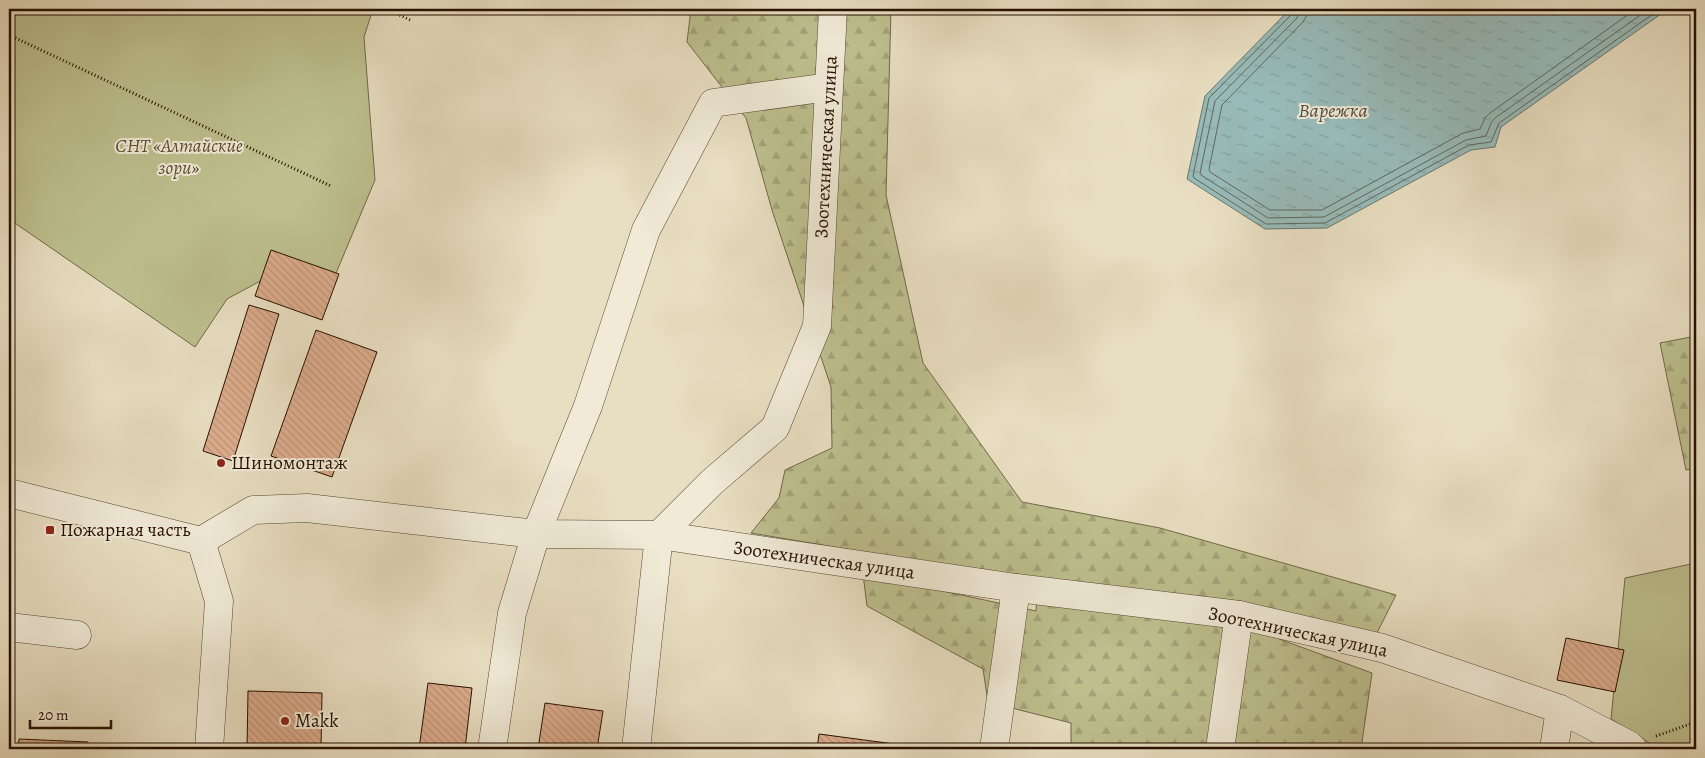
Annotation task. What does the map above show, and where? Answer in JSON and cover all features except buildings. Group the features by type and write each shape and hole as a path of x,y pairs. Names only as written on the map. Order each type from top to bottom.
{"street":[{"name":"Зоотехническая улица","path":"659,535 712,482 775,428 817,326 834,9"},
{"path":"492,749 512,613 536,534 588,406 646,230 713,103 829,87"},
{"path":"9,493 201,540 253,510 307,508 536,534 659,535 636,749"},
{"name":"Зоотехническая улица","path":"659,535 1016,588 1239,615 1382,648 1560,709 1631,747"},
{"path":"201,540 219,601 209,749"},
{"path":"994,749 1016,588"},
{"path":"1220,749 1239,615"},
{"path":"9,627 77,635"},
{"path":"1554,749 1560,709"}],"path":[{"path":"387,9 410,20"},
{"path":"9,35 331,186"},
{"path":"1631,747 1696,722"}],"green space":[{"name":"СНТ «Алтайские зори»","path":"9,9 373,9 364,37 375,180 319,314 266,278 227,299 195,347 9,219"},
{"path":"691,9 891,9 886,195 923,363 1022,502 1160,528 1396,595 1376,635 1287,616 1279,639 1372,673 1361,749 1071,749 1071,723 988,702 983,669 867,606 863,574 1036,611 1038,581 751,533 779,498 785,470 832,448 831,387 772,210 746,118 687,42"},
{"path":"1696,336 1696,468 1686,470 1660,343"},
{"path":"1696,563 1696,749 1659,749 1611,719 1625,578"}],"water":[{"name":"Варежка","path":"1290,9 1668,9 1501,127 1495,147 1471,150 1327,228 1265,229 1187,179 1205,96"}],"place":[{"name":"Шиномонтаж","path":"221,463"},
{"name":"Пожарная часть","path":"50,530"},
{"name":"Makk","path":"285,721"}]}
